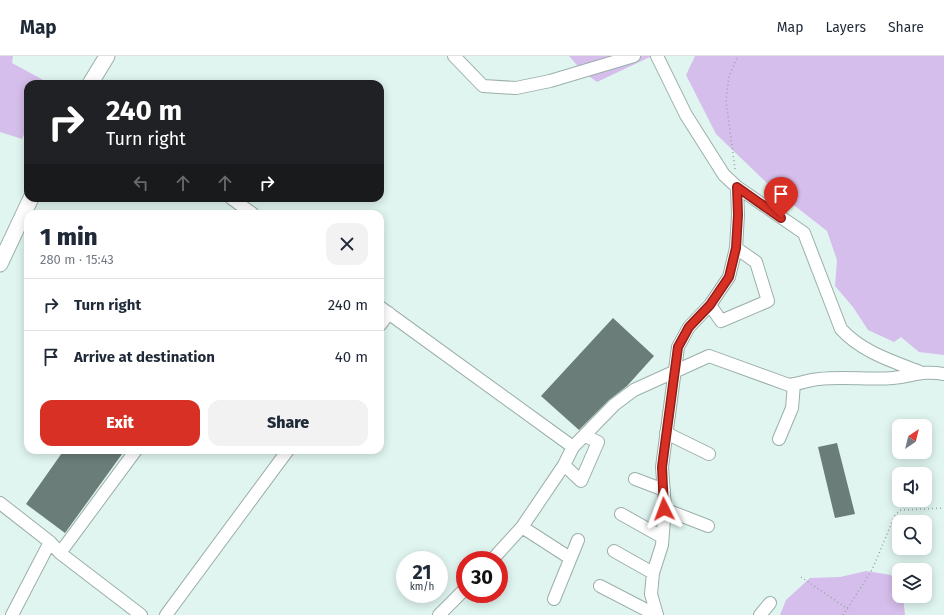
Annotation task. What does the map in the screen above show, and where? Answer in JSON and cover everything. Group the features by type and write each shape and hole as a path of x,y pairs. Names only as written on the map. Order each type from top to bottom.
{"main road":[{"path":"92,80 103,58"},
{"path":"0,264 24,213"}],"street":[{"path":"454,56 483,86 516,88 550,81 634,56"},
{"path":"657,56 686,114 724,175 737,187 804,233 841,329 852,342 878,355 920,372 944,374"},
{"path":"657,615 651,594 653,573 662,545 664,490 662,467 678,347 689,327 710,305 729,277 736,248 738,215 737,187"},
{"path":"236,202 247,210"},
{"path":"710,305 721,321 768,301 756,262 736,248"},
{"path":"384,310 573,447"},
{"path":"500,551 522,527 564,465 573,447 614,405 634,390 709,356 789,385 818,379 887,378 911,376 920,372"},
{"path":"779,438 792,408 794,384"},
{"path":"666,433 709,454"},
{"path":"564,465 581,481 598,442 585,436"},
{"path":"60,553 133,454"},
{"path":"166,615 285,454"},
{"path":"635,479 664,490"},
{"path":"0,503 50,542 60,553 141,615"},
{"path":"664,509 708,526"},
{"path":"621,514 662,537"},
{"path":"522,527 570,558"},
{"path":"554,599 578,540"},
{"path":"12,615 50,542"},
{"path":"614,551 653,573"},
{"path":"600,586 657,615"},
{"path":"439,615 456,598"},
{"path":"760,615 770,603"}],"path":[{"path":"737,187 726,101 729,76 738,56"},
{"path":"843,615 872,570 895,515 901,510 944,508"},
{"path":"801,576 848,609"}],"shaded area":[{"path":"0,56 13,56 12,63 43,80 24,80 24,134 22,139 0,132"},
{"path":"569,56 652,56 597,82 583,72"},
{"path":"695,56 944,56 944,355 919,352 901,337 894,342 868,330 853,307 835,286 837,260 827,231 772,188 716,134 686,75"},
{"path":"866,571 891,575 892,603 904,603 905,615 780,615 786,600 810,578 840,577"}],"building":[{"path":"613,318 654,356 627,386 609,400 579,430 541,396"},
{"path":"837,443 855,514 835,518 818,447"},
{"path":"61,454 122,454 65,533 26,504"}],"route":[{"path":"664,509 662,467 671,390 678,347 689,327 710,305 729,277 736,248 738,215 737,187 781,218"}]}
